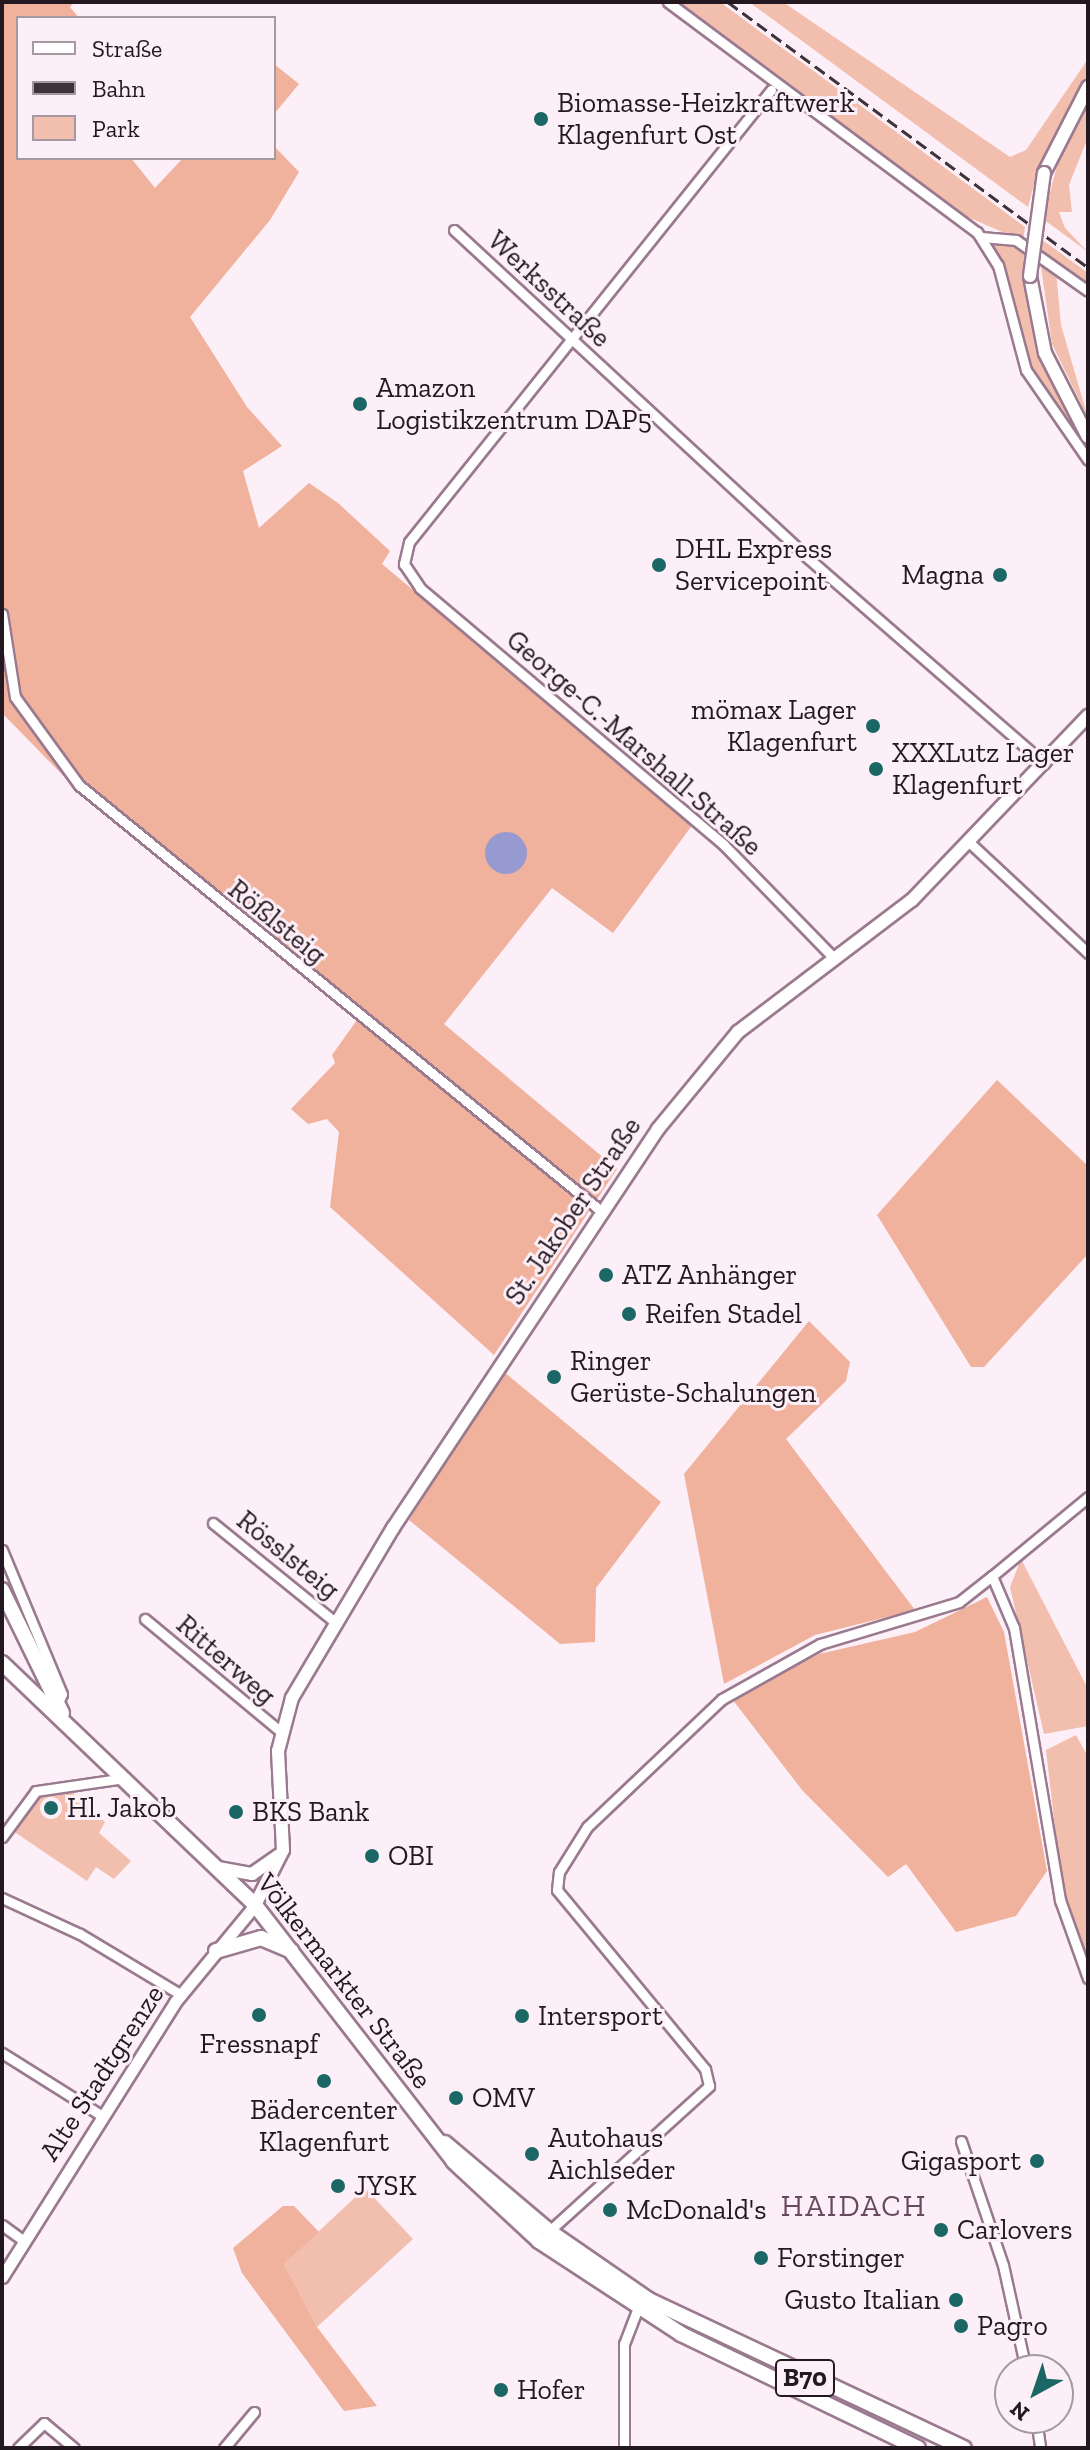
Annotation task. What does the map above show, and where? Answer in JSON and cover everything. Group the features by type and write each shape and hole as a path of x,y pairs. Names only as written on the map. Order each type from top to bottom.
{"main road":[{"path":"1088,87 1044,173 1030,276 1045,353 1088,437"},
{"name":"St. Jakober Straße","path":"255,1905 283,1850 280,1731 335,1622 601,1211 708,1061 834,958 885,923 969,842 1088,716"},
{"path":"2,1590 70,1727"},
{"name":"B70","path":"2,1663 70,1727"},
{"name":"Völkermarkter Straße","path":"70,1727 255,1905 454,2162 544,2236 573,2268 637,2310 804,2378 881,2414 924,2444"},
{"path":"218,1868 252,1874 283,1850"},
{"path":"216,1951 261,1938 294,1953"},
{"name":"Völkermarkter Straße","path":"544,2236 595,2263 797,2392 875,2429 924,2444 964,2448"},
{"path":"573,2268 595,2263"},
{"path":"637,2310 649,2300"},
{"path":"797,2392 804,2378"},
{"path":"875,2429 881,2414"}],"street":[{"path":"668,2 981,237 1000,273 1026,370 1088,460"},
{"path":"570,340 771,90"},
{"name":"Werksstraße","path":"454,230 808,558 1044,763"},
{"path":"981,237 1016,240 1088,291"},
{"name":"George-C.-Marshall-Straße","path":"570,340 409,542 404,564 420,588 724,845 834,958"},
{"name":"Rößlsteig","path":"2,614 15,697 79,785 601,1211"},
{"path":"969,842 1088,953"},
{"path":"544,2236 709,2086 705,2069 557,1890 559,1872 587,1827 722,1699 820,1644 959,1602 992,1576 1018,1549 1088,1497"},
{"name":"Rösslsteig","path":"213,1523 335,1622"},
{"path":"2,1550 62,1694 57,1705"},
{"path":"992,1576 1014,1628 1060,1900 1088,1978"},
{"name":"Ritterweg","path":"145,1619 280,1731"},
{"path":"2,1837 36,1791 125,1778"},
{"path":"2,1898 80,1934 180,1994"},
{"name":"Alte Stadtgrenze","path":"2,2277 101,2115 180,1994 255,1905"},
{"path":"2,2053 101,2115"},
{"path":"961,2141 1003,2265 1022,2354"},
{"path":"2,2225 24,2241"},
{"path":"624,2448 624,2344 637,2310"},
{"path":"224,2448 254,2412"},
{"path":"18,2448 44,2423 74,2448"}],"green space":[{"path":"671,2 720,2 1025,227 1023,241 963,215"},
{"path":"749,2 783,2 1010,157 1026,150 1088,59 1088,78 1038,169 1028,207"},
{"path":"1088,104 1088,137 1069,185 1072,212 1059,212 1065,228 1088,252 1043,219 1058,162"},
{"path":"1004,239 1023,248 1037,352 1088,455 1027,366 989,242"},
{"path":"1041,239 1088,273 1088,287 1040,252"},
{"path":"1040,260 1056,271 1061,325 1088,418 1052,344"},
{"path":"1021,1559 1088,1689 1088,1726 1044,1734 1010,1587"},
{"path":"1076,1735 1088,1757 1088,1967 1063,1897 1046,1750"},
{"path":"51,1789 73,1793 105,1822 99,1833 131,1861 114,1879 96,1867 87,1881 13,1831 37,1795"},
{"path":"365,2188 413,2239 317,2327 284,2264"}],"shaded area":[{"path":"2,2 74,2 70,7 77,16 16,16 16,160 133,160 155,188 181,160 276,160 276,148 299,172 270,220 190,317 247,407 282,446 243,471 259,528 309,483 338,503 390,551 382,564 693,824 613,933 552,888 444,1024 617,1169 494,1355 330,1207 339,1132 327,1119 308,1124 291,1109 335,1063 332,1055 357,1020 86,799 2,713"},
{"path":"276,66 299,84 276,112"},
{"path":"997,1080 1088,1166 1088,1254 984,1367 971,1367 877,1215"},
{"path":"809,1321 850,1362 846,1381 786,1439 915,1610 815,1635 724,1684 684,1474"},
{"path":"503,1371 661,1502 596,1588 595,1642 560,1644 409,1520"},
{"path":"987,1597 1004,1632 1047,1871 1016,1916 956,1932 906,1864 888,1877 802,1790 732,1699 819,1654 915,1632"},
{"path":"283,2206 294,2206 319,2232 284,2264 317,2327 377,2406 344,2411 242,2273 233,2248"}],"water":[{"path":"506,832 521,838 527,853 521,868 506,874 491,868 485,853 491,838"}],"railway":[{"path":"728,2 1088,267"}],"place":[{"name":"Biomasse-Heizkraftwerk Klagenfurt Ost","path":"541,119"},
{"name":"Amazon Logistikzentrum DAP5","path":"360,404"},
{"name":"DHL Express Servicepoint","path":"659,565"},
{"name":"Magna","path":"1000,575"},
{"name":"mömax Lager Klagenfurt","path":"873,726"},
{"name":"XXXLutz Lager Klagenfurt","path":"876,769"},
{"name":"ATZ Anhänger","path":"606,1275"},
{"name":"Reifen Stadel","path":"629,1314"},
{"name":"Ringer Gerüste-Schalungen","path":"554,1377"},
{"name":"Hl. Jakob","path":"51,1808"},
{"name":"BKS Bank","path":"236,1812"},
{"name":"OBI","path":"372,1856"},
{"name":"Fressnapf","path":"259,2015"},
{"name":"Intersport","path":"522,2016"},
{"name":"Bädercenter Klagenfurt","path":"324,2081"},
{"name":"OMV","path":"456,2098"},
{"name":"Autohaus Aichlseder","path":"532,2154"},
{"name":"Gigasport","path":"1037,2161"},
{"name":"JYSK","path":"338,2186"},
{"name":"McDonald's","path":"610,2210"},
{"name":"Carlovers","path":"941,2230"},
{"name":"Forstinger","path":"761,2258"},
{"name":"Gusto Italian","path":"956,2300"},
{"name":"Pagro","path":"961,2326"},
{"name":"Hofer","path":"501,2390"}],"district":[{"name":"HAIDACH","path":"854,2206"}]}
